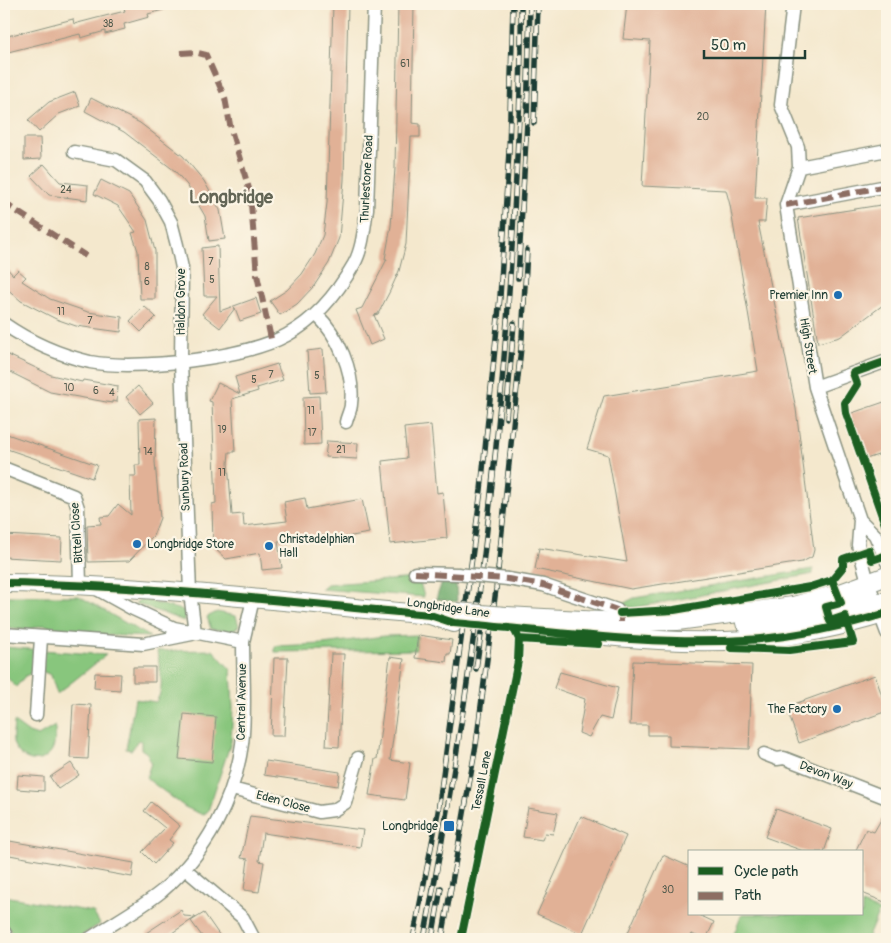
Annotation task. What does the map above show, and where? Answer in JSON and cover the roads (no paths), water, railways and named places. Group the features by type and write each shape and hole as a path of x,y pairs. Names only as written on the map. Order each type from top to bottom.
{"street":[{"name":"Thurlestone Road","path":"4,324 56,352 92,362 124,364 181,362 238,353 272,343 288,335 316,314 335,293 355,263 361,243 367,209 374,4"},
{"name":"High Street","path":"793,4 781,105 798,147 798,167 786,205 815,387 860,520 858,545 868,582"},
{"path":"798,167 887,150"},
{"name":"Haldon Grove","path":"74,152 116,160 133,170 145,181 159,200 171,222 182,268 181,362"},
{"path":"786,205 887,186"},
{"path":"316,314 329,326 344,358 350,379 351,404 346,422"},
{"path":"815,387 887,361"},
{"name":"Sunbury Road","path":"181,362 190,592"},
{"name":"Bittell Close","path":"6,469 74,496 78,508 86,585"},
{"name":"High Street","path":"860,520 875,535 887,562"},
{"path":"415,573 457,574 508,579 551,588 617,610 621,616 621,622"},
{"name":"Longbridge Lane","path":"505,622 677,621 793,606 838,594 887,576"},
{"path":"868,582 884,604 887,633"},
{"name":"Longbridge Lane","path":"4,584 86,585 190,592 505,622 622,637 744,640 788,636 848,625 884,604"},
{"name":"Longbridge Lane","path":"86,585 174,628 243,642"},
{"path":"190,592 195,633"},
{"path":"243,642 253,599"},
{"name":"Longbridge Lane","path":"640,622 678,627 792,620 884,604"},
{"name":"Longbridge Lane","path":"4,634 143,644 195,633"},
{"path":"36,715 41,638"},
{"name":"Central Avenue","path":"89,939 160,892 185,870 204,846 232,788 242,743 243,642"},
{"name":"Devon Way","path":"764,754 777,759 784,758 887,798"},
{"name":"Eden Close","path":"232,788 318,812 334,810 346,803 358,758"},
{"path":"185,870 243,918 254,939"},
{"path":"4,932 8,939"}],"railway":[{"path":"413,939 438,812 481,490 500,297 509,151 513,4"},
{"path":"424,939 456,758 492,486 501,395 514,212 520,82 521,4"},
{"path":"518,278 527,122 530,4"},
{"path":"534,123 538,4"},
{"path":"442,939 476,745 496,589 522,338 527,250"},
{"path":"506,418 514,323"},
{"path":"476,669 483,619"},
{"path":"432,939 441,888"}],"place":[{"name":"Premier Inn","path":"838,295"},
{"name":"Longbridge Store","path":"137,544"},
{"name":"Christadelphian Hall","path":"269,546"},
{"name":"The Factory","path":"837,709"},
{"name":"Longbridge","path":"449,826"}],"district":[{"name":"Longbridge","path":"231,197"}]}
